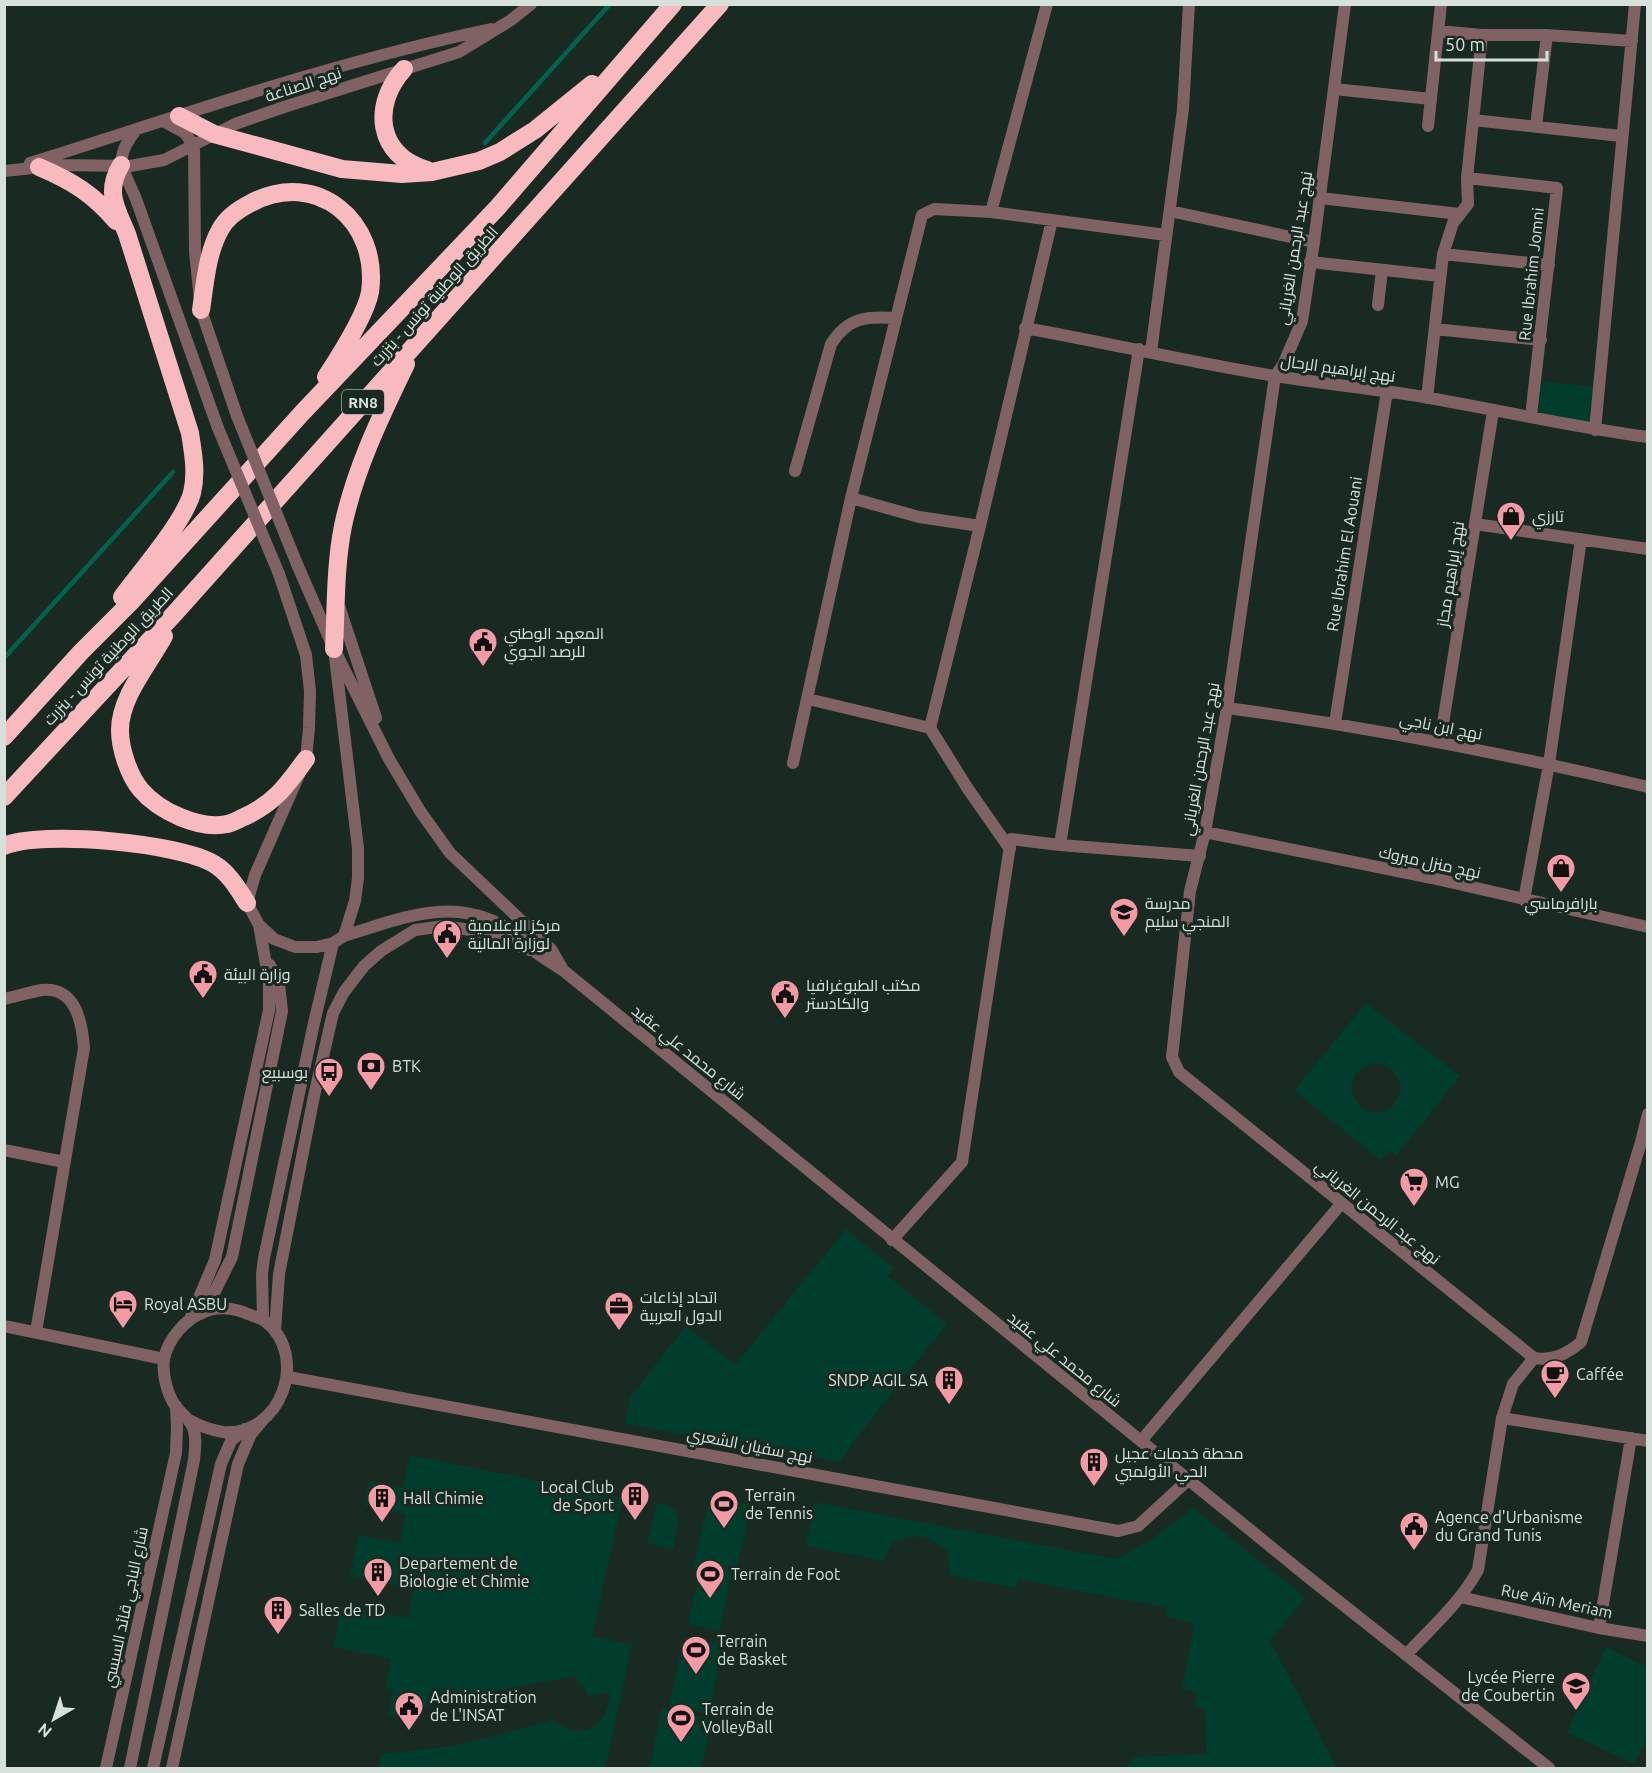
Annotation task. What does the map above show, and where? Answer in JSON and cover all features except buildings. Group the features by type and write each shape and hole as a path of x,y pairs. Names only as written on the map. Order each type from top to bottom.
{"highway":[{"name":"الطريق الوطنية تونس - بنزرت","path":"4,737 81,652 131,602 302,413 498,207 673,4"},
{"name":"الطريق الوطنية تونس - بنزرت","path":"4,797 175,613 415,348 720,4"},
{"path":"171,118 214,134 342,169 402,174 432,172 479,161 500,152 535,130 632,50"},
{"path":"404,69 386,96 383,112 384,129 391,146 401,158 415,167 432,172"},
{"path":"81,652 179,520 194,484 195,461 190,433 112,193 115,175 120,165"},
{"path":"39,167 68,179 101,203 127,234"},
{"path":"201,310 213,250 220,228 234,213 266,195 284,191 307,193 342,210 358,226 369,252 370,294 344,348 302,413"},
{"path":"334,649 339,552 343,525 361,463 415,348"},
{"path":"175,613 127,700 120,729 125,757 141,789 159,805 178,817 201,824 227,825 269,804 282,792 306,759"},
{"path":"4,846 32,840 68,838 158,847 188,853 214,864 230,877 247,903"}],"street":[{"name":"نهج الصناعة","path":"4,171 39,167 130,166 154,163 176,155 214,134 284,107 459,52 511,20 531,4"},
{"path":"991,212 1047,4"},
{"path":"1060,845 1170,211 1182,109 1190,4"},
{"name":"نهج عبد الرحمن الغرياني","path":"1345,4 1302,321 1283,365 1275,376 1227,708 1205,832 1190,891 1172,1057 1179,1072 1534,1358"},
{"path":"1428,126 1442,4"},
{"path":"1595,430 1635,4"},
{"name":"نهج الصناعة","path":"4,171 280,83 446,38 495,28"},
{"path":"1438,31 1632,41"},
{"path":"1427,398 1443,254 1453,223 1468,204 1467,178 1482,35"},
{"path":"1536,126 1547,35"},
{"path":"1334,89 1431,99"},
{"path":"171,118 194,146 195,252 201,310 237,416 334,649 389,759 420,811 450,853 551,949 564,971"},
{"path":"1473,120 1621,136"},
{"path":"136,130 127,141 120,165 136,199 218,428 279,574 306,655 310,691 306,759 255,875 247,903 259,926 266,959 269,1010 215,1260 190,1319"},
{"name":"Rue Ibrahim Jomni","path":"1467,178 1557,188 1531,416"},
{"path":"1320,198 1459,214"},
{"path":"793,763 851,498 922,215 934,209 991,212 1166,235"},
{"path":"1170,211 1314,242"},
{"path":"930,728 1052,220"},
{"path":"1443,254 1549,265"},
{"path":"1310,262 1440,276"},
{"path":"1378,305 1382,270"},
{"path":"795,471 831,344 839,331 853,322 873,317 896,318"},
{"name":"نهج إبراهيم الرحال","path":"1025,328 1275,376 1387,391 1531,416 1595,430 1647,437"},
{"path":"1435,329 1541,340"},
{"name":"Rue Ibrahim El Aouani","path":"1335,723 1387,391"},
{"name":"نهج إبراهيم مجاز","path":"1440,742 1493,411"},
{"path":"851,498 919,517 980,526"},
{"path":"1475,524 1647,549"},
{"path":"1524,900 1549,764 1581,539"},
{"path":"337,600 389,759"},
{"path":"263,1320 264,1258 314,1023 339,939 355,901 358,878 358,849 334,649"},
{"path":"808,699 930,728 968,789 1010,849"},
{"name":"نهج ابن ناجي","path":"1227,708 1335,723 1440,742 1647,787"},
{"name":"نهج منزل مبروك","path":"1205,832 1432,878 1647,927"},
{"path":"892,1240 962,1162 1011,838 1060,845 1200,856"},
{"path":"259,926 274,939 296,947 317,947 420,913 442,910 483,916 517,935 535,952 564,971"},
{"path":"275,1331 279,1274 314,1096 333,1013 344,992 364,966 381,951 415,930 444,926 477,931 535,952"},
{"path":"205,1311 232,1257 282,1011 279,984 266,959"},
{"name":"شارع محمد علي عقيد","path":"564,971 1188,1480 1549,1768"},
{"path":"4,999 42,990 54,991 66,997 76,1008 82,1023 84,1048 36,1332"},
{"path":"1406,1655 1460,1597 1478,1570 1502,1418 1513,1384 1534,1358 1544,1360 1557,1358 1581,1342 1641,1142 1647,1114"},
{"path":"4,1150 64,1162"},
{"path":"1141,1441 1341,1204"},
{"path":"130,1768 196,1442 194,1428 176,1406 165,1384 164,1359 173,1336 190,1319 205,1311 236,1308 263,1320 275,1331 286,1353 288,1377 280,1401 248,1441 238,1464 172,1768"},
{"path":"7,1328 164,1359"},
{"name":"نهج سفيان الشعري","path":"288,1377 1118,1531 1138,1526 1188,1480"},
{"name":"شارع الباجي قائد السبسي","path":"106,1768 176,1453 176,1406"},
{"path":"1502,1418 1647,1441"},
{"path":"189,1420 206,1429 225,1432 245,1429"},
{"path":"153,1768 221,1464 231,1441 245,1429 262,1421"},
{"path":"1599,1628 1630,1438"},
{"name":"Rue Aïn Meriam","path":"1460,1597 1599,1628 1647,1636"}],"green space":[{"path":"1542,381 1593,387 1589,422 1538,416"},
{"path":"1366,1003 1460,1076 1396,1156 1389,1150 1381,1160 1294,1091","holes":["1378,1063 1390,1068 1397,1076 1400,1085 1395,1103 1379,1112 1364,1110 1356,1102 1353,1094 1354,1077 1362,1069 1372,1064"]},
{"path":"846,1229 894,1268 888,1276 947,1324 874,1415 840,1462 625,1424 630,1397 686,1326 735,1365"},
{"path":"410,1455 623,1498 592,1636 632,1645 605,1768 379,1768 381,1754 452,1746 553,1719 573,1730 592,1728 605,1714 608,1704 609,1692 588,1696 584,1686 579,1684 575,1676 459,1698 388,1717 393,1690 385,1688 391,1659 333,1647 342,1605 408,1618 413,1589 350,1576 359,1535 400,1543 406,1514 364,1505 369,1481 403,1488"},
{"name":"Terrain de Tennis","path":"710,1495 751,1504 735,1577 731,1577 719,1631 688,1624 700,1570 693,1568"},
{"path":"814,1502 1117,1559 1148,1542 1193,1508 1305,1597 1270,1641 1337,1768 1126,1768 1135,1757 1207,1754 1204,1708 1194,1707 1197,1692 1182,1689 1194,1623 1166,1617 1167,1608 1018,1579 1016,1588 949,1575 948,1552 923,1537 894,1541 883,1561 806,1546"},
{"path":"657,1503 673,1508 677,1513 673,1549 647,1543"},
{"name":"Terrain de Basket","path":"684,1636 723,1645 709,1714 669,1706"},
{"path":"1606,1647 1647,1667 1647,1737 1635,1764 1567,1733"},
{"name":"Terrain de VolleyBall","path":"662,1707 712,1719 701,1768 649,1768"}],"waterway":[{"path":"485,143 610,4"},
{"path":"4,658 173,472"}],"place":[{"name":"تارزي","path":"1511,542"},
{"name":"المعهد الوطني للرصد الجوي","path":"483,668"},
{"name":"بارافرماسي","path":"1561,894"},
{"name":"مدرسة المنجي سليم","path":"1124,938"},
{"name":"مركز الإعلامية لوزارة المالية","path":"447,960"},
{"name":"وزارة البيئة","path":"203,1000"},
{"name":"مكتب الطبوغرافيا والكادستر","path":"785,1020"},
{"name":"BTK","path":"371,1092"},
{"name":"بوسبيع","path":"329,1098"},
{"name":"MG","path":"1414,1208"},
{"name":"Royal ASBU","path":"123,1330"},
{"name":"اتحاد إذاعات الدول العربية","path":"619,1332"},
{"name":"Caffée","path":"1555,1400"},
{"name":"SNDP AGIL SA","path":"949,1406"},
{"name":"محطة خدمات عجيل الحي الأولمبي","path":"1094,1488"},
{"name":"Local Club de Sport","path":"635,1522"},
{"name":"Hall Chimie","path":"382,1524"},
{"name":"Terrain de Tennis","path":"724,1530"},
{"name":"Agence d'Urbanisme du Grand Tunis","path":"1414,1552"},
{"name":"Departement de Biologie et Chimie","path":"378,1598"},
{"name":"Terrain de Foot","path":"710,1600"},
{"name":"Salles de TD","path":"278,1636"},
{"name":"Terrain de Basket","path":"696,1676"},
{"name":"Lycée Pierre de Coubertin","path":"1576,1712"},
{"name":"Administration de L'INSAT","path":"409,1732"},
{"name":"Terrain de VolleyBall","path":"681,1744"}]}
